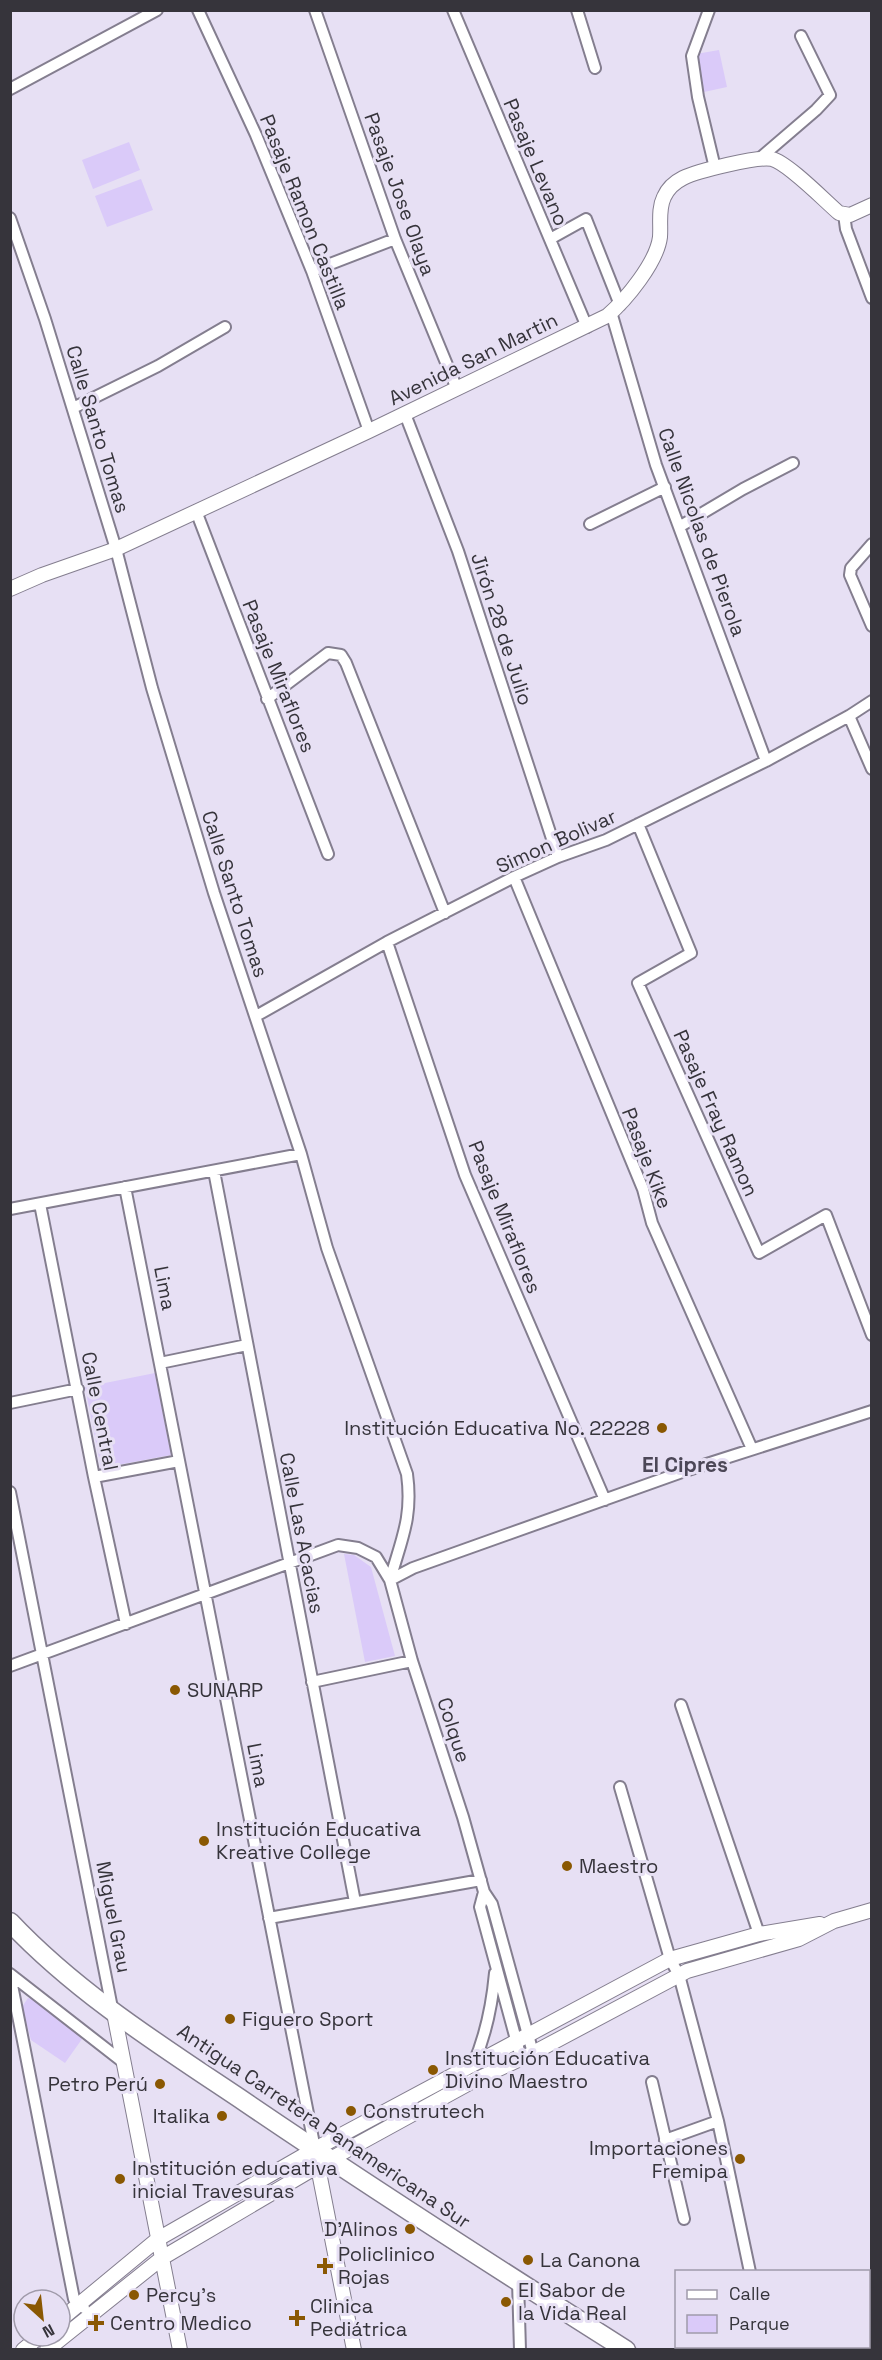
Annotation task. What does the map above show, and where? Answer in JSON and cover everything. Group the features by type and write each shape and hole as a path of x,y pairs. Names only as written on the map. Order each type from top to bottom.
{"highway":[{"name":"Antigua Carretera Panamericana Sur","path":"10,1922 30,1943 114,2013 321,2158 626,2349"}],"street":[{"path":"11,88 157,10"},
{"name":"Pasaje Ramon Castilla","path":"198,10 256,135 312,271 369,431"},
{"name":"Pasaje Jose Olaya","path":"315,10 395,238 457,388"},
{"name":"Pasaje Levano","path":"453,10 587,327"},
{"path":"577,10 595,68"},
{"path":"709,10 692,56 698,97 715,168"},
{"path":"759,159 830,95 801,36"},
{"name":"Avenida San Martin","path":"10,589 42,575 116,549 587,327 616,309 656,253 660,239 660,213 664,197 672,185 684,178 715,168 759,159 772,159 784,166 839,213 844,214"},
{"path":"872,205 857,213 844,214 846,229 872,298"},
{"name":"Calle Santo Tomas","path":"10,218 73,408 116,549 152,688 214,893 301,1154 327,1248 406,1474 409,1490 408,1523 390,1580"},
{"name":"Calle Nicolas de Pierola","path":"550,239 586,219 616,309 664,488 766,761"},
{"path":"312,271 395,238"},
{"path":"73,408 158,366 225,327"},
{"name":"Jirón 28 de Julio","path":"405,414 458,551 558,857"},
{"path":"679,527 742,489 793,463"},
{"path":"590,524 664,488"},
{"name":"Pasaje Miraflores","path":"196,511 328,854"},
{"path":"871,621 850,574 851,568 872,544"},
{"path":"267,699 328,653 341,654 445,913"},
{"name":"Simon Bolivar","path":"256,1016 387,942 514,878 558,857 606,840 766,761 872,701"},
{"path":"849,716 872,769"},
{"name":"Pasaje Fray Ramon","path":"638,824 691,953 638,983 759,1253 826,1215 869,1322 872,1335"},
{"name":"Pasaje Kike","path":"514,878 643,1189 652,1223 752,1449"},
{"name":"Pasaje Miraflores","path":"387,942 465,1175 605,1500"},
{"path":"10,1209 301,1154"},
{"name":"Calle Las Acacias","path":"214,1171 355,1902"},
{"name":"Lima","path":"125,1188 269,1918 321,2158 354,2349"},
{"name":"Calle Central","path":"40,1204 94,1477 126,1624"},
{"path":"160,1363 247,1345"},
{"path":"10,1403 78,1389"},
{"path":"10,1666 338,1545 358,1548 376,1557 390,1580 413,1568 605,1500 752,1449 872,1411"},
{"path":"94,1477 179,1461"},
{"name":"Miguel Grau","path":"10,1492 13,1521 42,1654 180,2349"},
{"name":"Colque","path":"390,1580 412,1661 463,1817 484,1892 492,1904 522,2038"},
{"path":"312,1682 412,1661"},
{"path":"681,1705 759,1934"},
{"path":"620,1787 670,1959 679,1975 718,2121 750,2270"},
{"path":"269,1918 481,1880"},
{"name":"Colque","path":"484,1892 480,1907 496,1967 527,2055"},
{"path":"47,2349 162,2258 321,2158 473,2065 670,1959 759,1934 830,1923 872,1910"},
{"path":"72,2310 158,2239 527,2055 679,1975 725,1959 799,1939 830,1923"},
{"name":"Colque","path":"473,2065 483,2041 492,2007 496,1967"},
{"path":"10,1974 123,2062"},
{"path":"10,1974 74,2299 91,2314"},
{"path":"16,2003 33,1991"},
{"path":"652,2082 684,2219"},
{"path":"665,2140 718,2121"},
{"path":"518,2281 520,2349"}],"green space":[{"path":"719,50 727,87 704,92 696,54"},
{"path":"129,142 140,170 93,189 82,160"},
{"path":"141,179 153,210 107,227 95,196"},
{"path":"155,1373 171,1455 101,1468 85,1387"},
{"path":"344,1554 354,1555 371,1567 395,1656 365,1662"},
{"path":"28,1998 41,2001 82,2039 65,2063 31,2040 22,2007"}],"place":[{"name":"Institución Educativa No. 22228","path":"662,1428"},
{"name":"SUNARP","path":"175,1690"},
{"name":"Institución Educativa Kreative College","path":"204,1841"},
{"name":"Maestro","path":"567,1866"},
{"name":"Figuero Sport","path":"230,2019"},
{"name":"Institución Educativa Divino Maestro","path":"433,2070"},
{"name":"Petro Perú","path":"160,2084"},
{"name":"Construtech","path":"351,2111"},
{"name":"Italika","path":"222,2116"},
{"name":"Importaciones Fremipa","path":"740,2159"},
{"name":"Institución educativa inicial Travesuras","path":"120,2179"},
{"name":"D'Alinos","path":"410,2229"},
{"name":"La Canona","path":"528,2260"},
{"name":"Policlinico Rojas","path":"325,2266"},
{"name":"Percy's","path":"134,2295"},
{"name":"El Sabor de la Vida Real","path":"506,2302"},
{"name":"Clinica Pediátrica","path":"297,2318"},
{"name":"Centro Medico","path":"96,2323"}],"district":[{"name":"El Cipres","path":"685,1464"}]}
